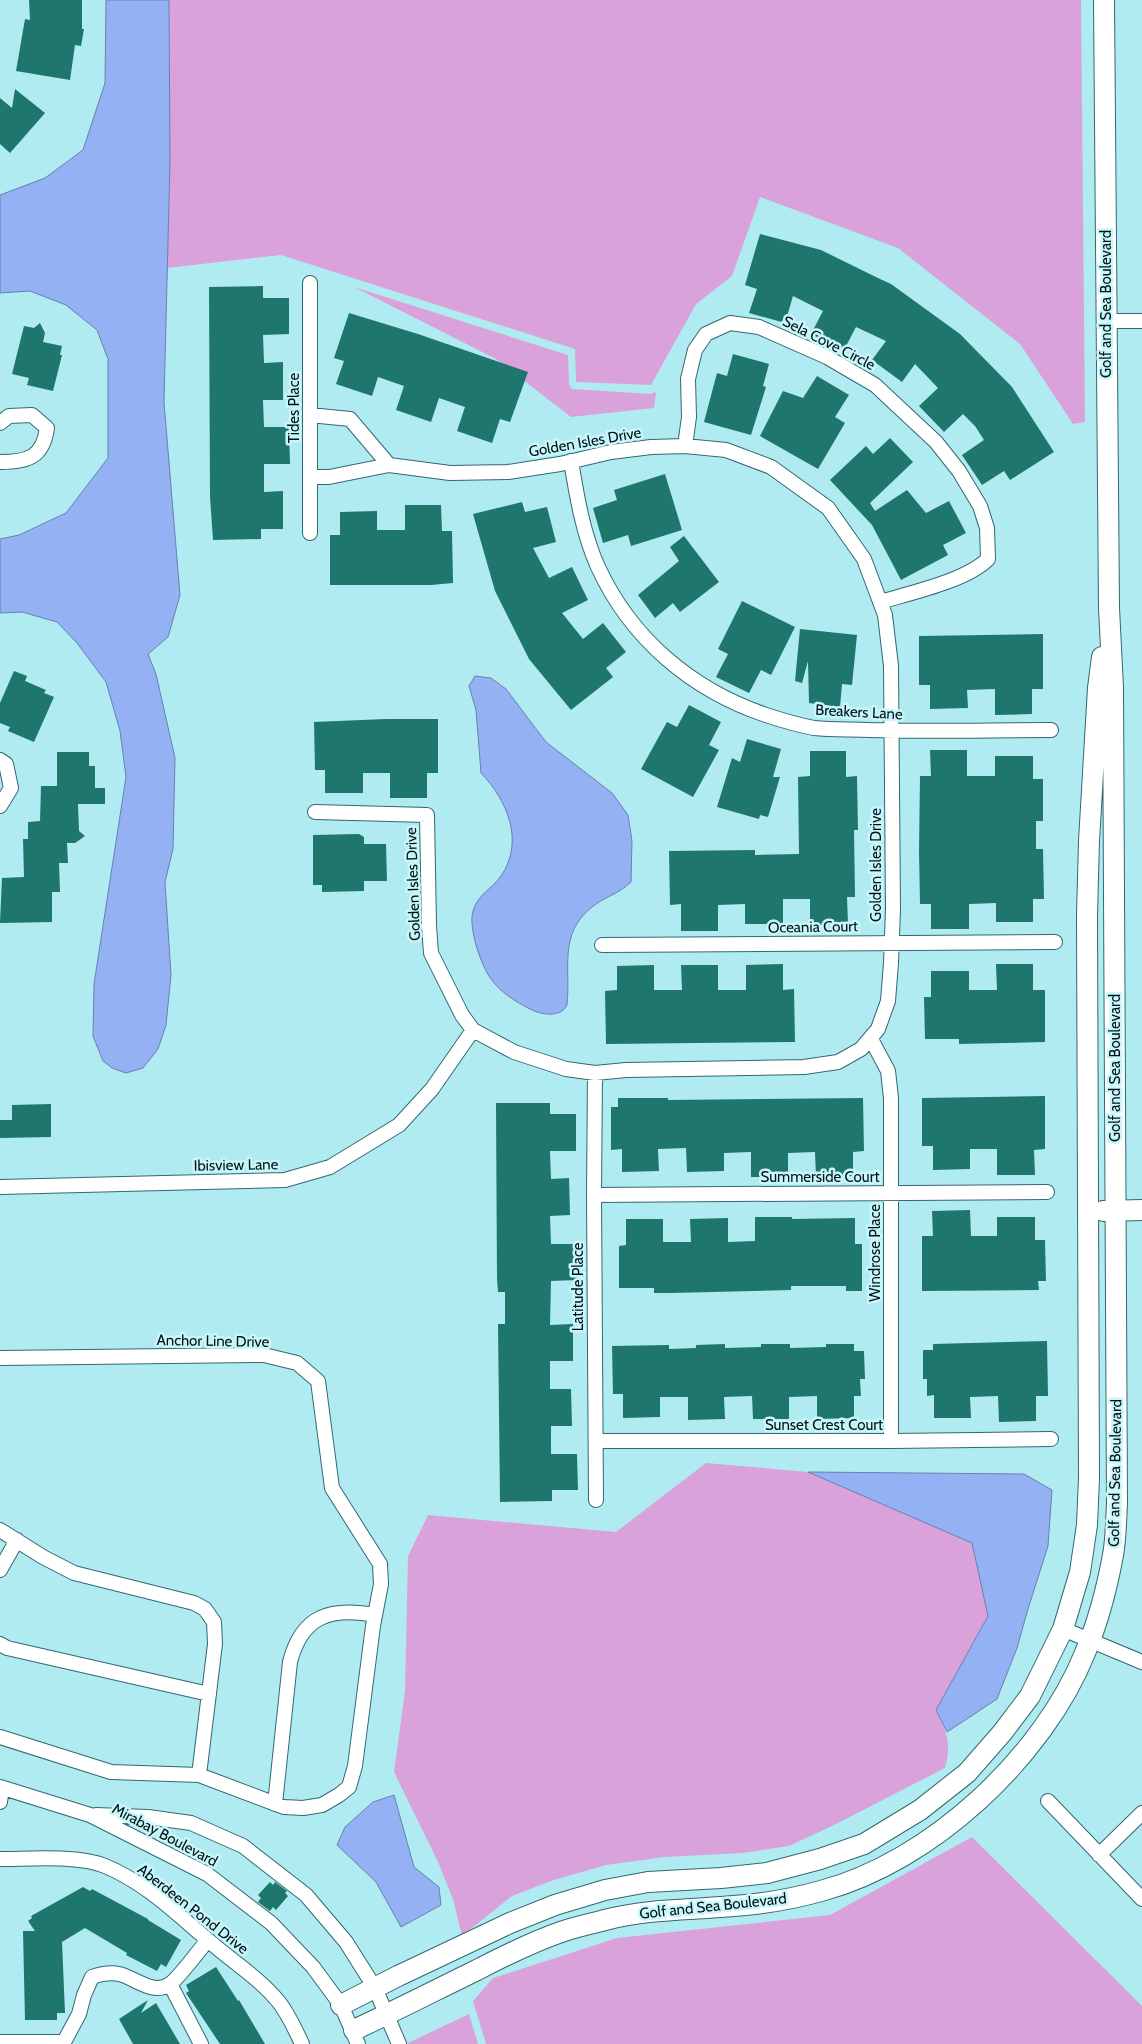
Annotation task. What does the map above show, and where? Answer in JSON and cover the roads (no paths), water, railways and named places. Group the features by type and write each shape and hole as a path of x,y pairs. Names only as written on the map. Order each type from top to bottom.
{"street":[{"name":"Golf and Sea Boulevard","path":"356,2037 387,2014 559,1932 651,1910 722,1907 774,1901 822,1891 869,1875 928,1841 978,1801 1018,1760 1053,1715 1090,1640 1100,1610 1114,1553 1117,1504 1113,688 1108,608 1104,0"},
{"name":"Tides Place","path":"310,283 310,533"},
{"path":"1106,321 1142,321"},
{"name":"Sela Cove Circle","path":"685,446 689,417 688,379 695,350 706,334 730,323 759,326 827,357 875,385 936,442 959,470 980,506 987,528 988,559 981,566 943,582 880,602"},
{"path":"0,423 9,416 32,415 48,428 46,442 32,458 19,462 0,462"},
{"path":"310,415 350,419 389,465"},
{"name":"Golden Isles Drive","path":"310,478 329,477 389,465 450,473 499,472 571,462 619,451 651,447 685,446 726,450 771,467 828,508 864,559 885,615 891,666 892,731 892,942 888,1001 878,1029 861,1049 838,1062 804,1067 626,1070 595,1073 566,1069 514,1052 473,1030 457,1006 432,953 429,926 427,814 314,812"},
{"name":"Breakers Lane","path":"571,462 583,526 598,566 614,597 637,628 657,650 687,676 716,693 748,708 813,728 892,731 1051,730"},
{"name":"Golf and Sea Boulevard","path":"341,2005 510,1923 563,1902 605,1890 648,1882 721,1878 767,1873 820,1859 864,1844 920,1810 966,1773 1002,1733 1030,1696 1063,1629 1080,1572 1087,1525 1089,1478 1089,1211 1087,915 1089,842 1098,688 1108,608"},
{"path":"0,760 6,764 11,788 0,806"},
{"name":"Oceania Court","path":"602,946 1055,942"},
{"name":"Ibisview Lane","path":"0,1186 285,1180 330,1166 399,1125 432,1089 473,1030"},
{"name":"Windrose Place","path":"871,1039 888,1071 891,1098 891,1442"},
{"name":"Latitude Place","path":"595,1073 596,1500"},
{"name":"Summerside Court","path":"594,1194 1047,1192"},
{"path":"1089,1211 1142,1210"},
{"name":"Anchor Line Drive","path":"0,1358 264,1354 298,1363 318,1381 332,1488 380,1564 381,1584 375,1615 356,1766 349,1787 339,1796 322,1806 284,1807 199,1775 111,1772 0,1737"},
{"name":"Sunset Crest Court","path":"596,1441 891,1442 1051,1439"},
{"path":"0,1530 43,1557 74,1573 194,1603 205,1610 214,1622 215,1644 199,1775"},
{"path":"0,1570 17,1540"},
{"path":"275,1804 290,1662 295,1644 302,1632 315,1620 328,1615 356,1612 375,1615"},
{"path":"1063,1629 1142,1662"},
{"path":"0,1644 7,1648 209,1694"},
{"name":"Mirabay Boulevard","path":"1,1793 90,1814 148,1817 191,1823 243,1846 306,1895 346,1942 375,1988 399,2044"},
{"path":"1048,1801 1142,1899"},
{"path":"1099,1855 1142,1813"},
{"name":"Mirabay Boulevard","path":"90,1814 207,1874 271,1923 313,1967 341,2005 356,2037"},
{"name":"Aberdeen Pond Drive","path":"0,1858 83,1859 105,1865 148,1891 245,1970 278,2001 302,2044"},
{"path":"0,2042 64,2043 79,2014 84,1995 92,1977 104,1973 120,1974 140,1984 158,1988 170,1984 208,1940"},
{"path":"170,1984 201,2044"}],"water":[{"path":"106,0 169,0 170,161 164,402 180,595 168,637 148,654 156,674 175,758 173,849 165,882 171,975 166,1025 158,1049 143,1068 126,1073 112,1068 103,1061 93,1036 94,984 126,777 120,731 106,682 77,643 57,622 22,612 0,613 0,539 19,535 66,513 108,458 108,359 97,330 66,305 30,291 0,293 0,195 45,178 83,150 105,83"},
{"path":"475,676 491,678 506,689 546,742 612,793 628,815 632,841 631,882 622,890 592,907 581,917 574,929 568,952 567,1005 556,1014 545,1014 535,1011 514,1000 499,988 487,973 476,946 472,927 473,911 478,900 497,881 508,863 512,849 512,835 510,821 505,808 481,773 476,710 469,686"},
{"path":"808,1472 1024,1474 1052,1490 1048,1546 1017,1648 997,1699 947,1732 936,1710 988,1616 972,1543"},
{"path":"394,1795 414,1867 439,1887 441,1905 401,1927 376,1882 337,1845 345,1827 373,1802"}]}
